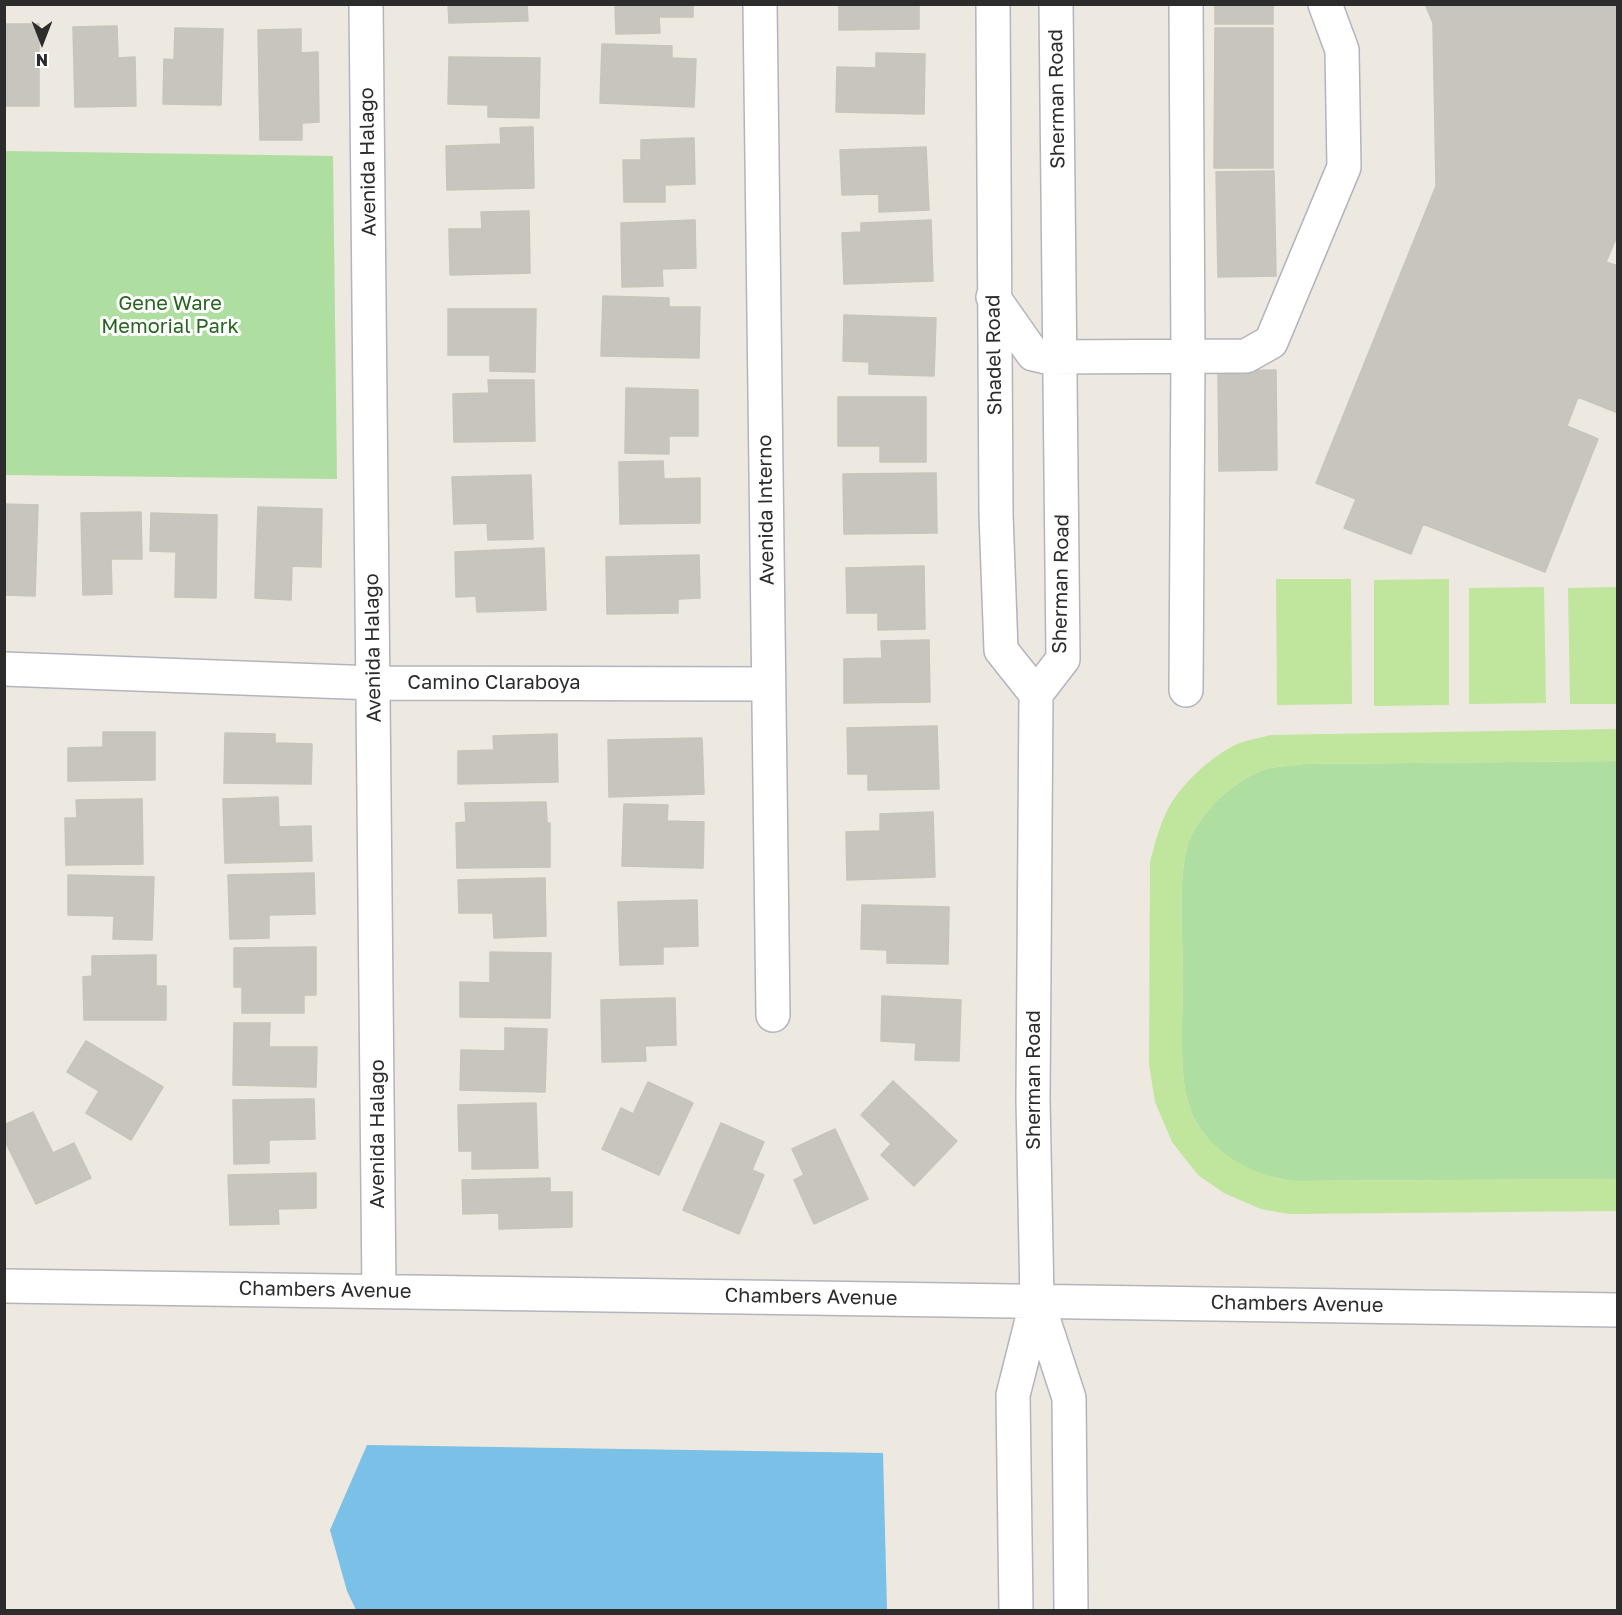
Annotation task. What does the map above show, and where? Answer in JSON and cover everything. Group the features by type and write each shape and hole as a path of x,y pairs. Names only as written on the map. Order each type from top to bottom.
{"street":[{"name":"Avenida Halago","path":"366,4 379,1291"},
{"name":"Avenida Interno","path":"760,4 772,1015"},
{"name":"Shadel Road","path":"993,4 993,297 996,514 1001,650 1036,694"},
{"name":"Sherman Road","path":"1016,1611 1013,1395 1037,1300 1033,1098 1036,694 1063,659 1056,4"},
{"path":"1186,4 1188,356 1186,690"},
{"path":"993,297 1033,354 1060,357 1246,356 1272,342 1344,167 1342,50 1325,4"},
{"name":"Camino Claraboya","path":"4,669 374,683 768,684"},
{"name":"Chambers Avenue","path":"4,1286 1617,1310"},
{"name":"Sherman Road","path":"1037,1300 1069,1398 1071,1611"}],"green space":[{"name":"Gene Ware Memorial Park","path":"5,151 333,156 337,479 5,475"},
{"path":"1276,579 1351,579 1352,704 1277,705"},
{"path":"1449,579 1449,705 1374,706 1374,580"},
{"path":"1544,587 1546,703 1469,704 1469,588"},
{"path":"1617,587 1617,704 1570,704 1568,588"},
{"path":"1617,729 1617,761 1303,764 1266,769 1244,779 1223,795 1206,813 1192,834 1187,847 1182,882 1182,1042 1185,1087 1188,1103 1196,1122 1226,1155 1265,1175 1294,1181 1617,1179 1617,1211 1289,1214 1261,1209 1224,1193 1198,1175 1172,1142 1155,1102 1149,1064 1150,862 1165,815 1188,781 1225,750 1248,740 1271,735"},
{"path":"1617,761 1617,1179 1294,1181 1251,1170 1215,1146 1196,1122 1188,1103 1185,1087 1182,1042 1182,882 1187,847 1192,834 1206,813 1223,795 1244,779 1266,769 1303,764"}],"water":[{"path":"367,1445 883,1453 887,1610 356,1610 347,1591 330,1530"}],"building":[{"path":"448,4 527,4 528,21 449,23"},
{"path":"615,4 693,4 693,17 659,17 660,33 616,34"},
{"path":"839,4 919,4 919,29 839,30"},
{"path":"1215,4 1273,4 1273,24 1215,24"},
{"path":"1425,4 1618,4 1618,234 1606,262 1618,266 1618,413 1578,397 1567,426 1598,439 1545,572 1423,524 1411,554 1344,528 1356,499 1316,483 1436,186 1433,23"},
{"path":"4,24 39,24 39,106 4,106"},
{"path":"117,26 118,58 135,57 136,106 75,107 73,27"},
{"path":"175,28 223,29 221,105 163,104 164,59 174,60"},
{"path":"1215,28 1273,28 1273,168 1214,168"},
{"path":"301,29 301,53 318,52 319,122 302,123 302,140 260,140 258,30"},
{"path":"602,44 672,46 672,58 696,59 694,107 600,103"},
{"path":"876,53 925,54 924,114 836,112 837,67 876,68"},
{"path":"449,57 540,58 539,118 488,117 488,105 448,104"},
{"path":"533,127 534,188 447,190 446,146 501,144 500,128"},
{"path":"694,138 695,184 665,185 665,202 624,202 623,160 641,160 641,140"},
{"path":"926,147 929,210 879,212 879,194 842,195 840,150"},
{"path":"1274,171 1276,276 1218,277 1216,172"},
{"path":"529,211 530,273 450,275 449,229 482,229 481,212"},
{"path":"695,220 696,268 662,269 663,286 622,287 621,223"},
{"path":"931,220 933,281 844,284 842,233 861,232 861,223"},
{"path":"603,296 669,298 669,307 700,307 699,358 601,356"},
{"path":"448,309 536,309 535,372 490,371 490,355 448,355"},
{"path":"844,315 936,318 934,376 869,374 869,362 843,361"},
{"path":"1276,370 1277,470 1219,471 1218,371"},
{"path":"488,380 534,380 535,441 454,442 453,394 489,393"},
{"path":"626,388 698,390 698,436 669,436 669,454 625,453"},
{"path":"838,397 926,397 926,462 880,462 880,446 838,446"},
{"path":"663,461 664,479 700,478 700,523 620,524 619,462"},
{"path":"936,473 937,533 844,534 843,474"},
{"path":"531,475 533,539 488,540 487,523 454,524 452,477"},
{"path":"4,504 38,505 35,596 4,595"},
{"path":"258,507 322,509 321,567 292,566 291,600 255,598"},
{"path":"141,512 142,559 111,559 112,594 83,595 81,513"},
{"path":"151,513 217,515 216,598 175,597 176,552 150,551"},
{"path":"544,548 546,610 477,612 476,596 456,597 455,552"},
{"path":"699,555 700,598 678,599 678,613 607,614 606,557"},
{"path":"924,566 925,629 878,630 878,613 847,613 846,568"},
{"path":"929,640 930,702 844,703 844,659 882,658 881,641"},
{"path":"937,726 939,789 868,790 868,774 848,774 847,728"},
{"path":"103,732 155,732 155,780 68,781 68,748 103,747"},
{"path":"225,733 275,734 275,743 312,744 311,784 224,783"},
{"path":"557,734 558,782 458,784 458,751 494,750 493,736"},
{"path":"702,738 704,794 609,797 608,740"},
{"path":"278,797 279,827 311,826 312,861 225,863 223,799"},
{"path":"142,799 143,864 66,865 65,818 77,818 76,800"},
{"path":"546,802 547,823 550,823 550,867 457,868 456,823 466,822 465,803"},
{"path":"624,804 668,805 667,821 704,822 703,868 622,866"},
{"path":"933,812 935,877 847,880 846,832 880,831 880,814"},
{"path":"314,873 315,914 269,915 269,938 230,939 228,875"},
{"path":"68,875 154,877 152,940 113,939 114,916 68,915"},
{"path":"545,878 546,936 494,938 493,913 459,913 458,880"},
{"path":"697,900 698,946 663,947 663,964 620,965 618,902"},
{"path":"862,905 949,907 948,964 887,963 887,950 861,949"},
{"path":"316,947 316,995 304,995 304,1013 242,1013 242,987 234,987 234,948"},
{"path":"490,952 551,953 550,1018 460,1017 460,982 490,983"},
{"path":"156,955 156,986 166,986 166,1020 84,1020 83,977 92,976 92,956"},
{"path":"882,996 961,1000 959,1061 915,1060 916,1043 881,1041"},
{"path":"675,998 676,1045 645,1046 646,1061 602,1062 601,1000"},
{"path":"234,1023 270,1023 269,1047 317,1047 316,1087 233,1085"},
{"path":"505,1028 547,1029 545,1092 460,1090 461,1050 505,1051"},
{"path":"86,1041 163,1087 131,1140 86,1113 99,1091 67,1072"},
{"path":"893,1081 957,1141 914,1186 881,1155 891,1144 861,1115"},
{"path":"648,1082 693,1103 659,1175 602,1149 621,1108 633,1114"},
{"path":"314,1099 315,1139 269,1140 269,1163 234,1164 233,1100"},
{"path":"536,1103 538,1168 472,1169 472,1151 459,1151 458,1105"},
{"path":"33,1112 53,1153 74,1143 91,1178 36,1204 4,1139 4,1125"},
{"path":"721,1123 764,1142 752,1170 764,1175 739,1234 683,1210"},
{"path":"835,1129 868,1199 814,1224 794,1180 804,1175 792,1149"},
{"path":"316,1173 316,1208 278,1209 279,1224 230,1225 228,1175"},
{"path":"550,1178 550,1192 572,1192 572,1227 499,1229 499,1213 463,1214 462,1180"}]}
